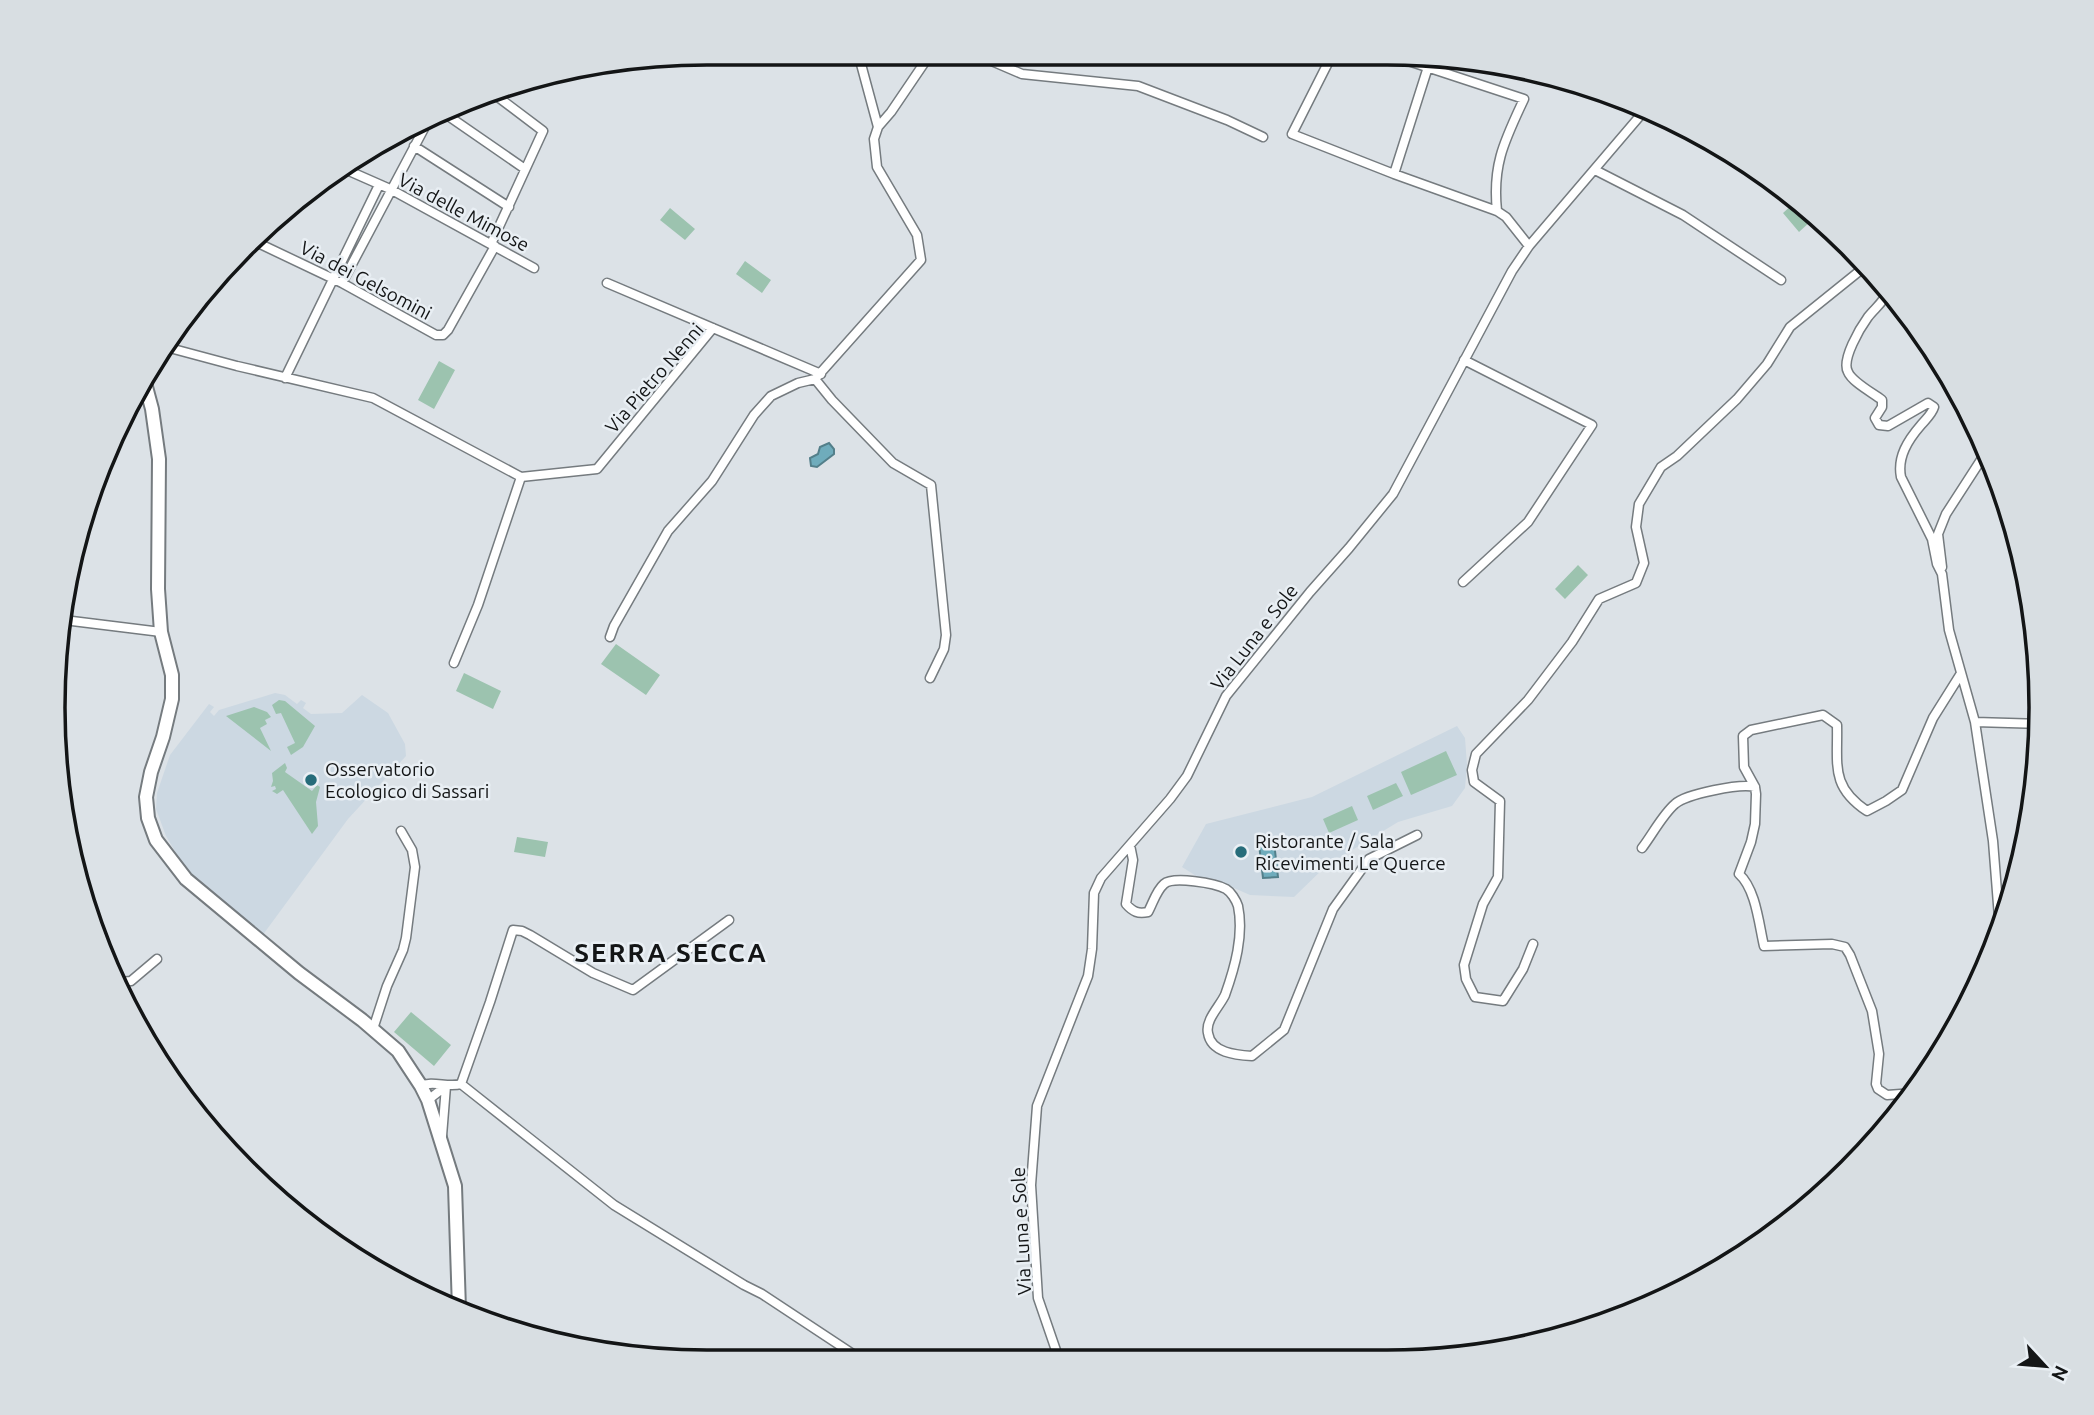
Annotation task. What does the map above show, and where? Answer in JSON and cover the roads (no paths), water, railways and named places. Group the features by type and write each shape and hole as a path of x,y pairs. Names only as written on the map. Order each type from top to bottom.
{"main road":[{"path":"148,392 159,458 158,589 161,632 172,675 172,699 146,797 148,818 156,840 186,879 398,1052 421,1086 442,1140 455,1185 459,1300"}],"street":[{"path":"861,65 878,127"},
{"path":"610,637 668,531 712,481 754,415 771,396 818,376 921,260 917,236 877,167 874,139 878,127 923,65"},
{"path":"1003,65 1023,74 1138,86 1227,120 1263,137"},
{"path":"1326,65 1292,134 1497,211 1506,217 1529,246"},
{"path":"1425,66 1524,100 1501,148 1495,187 1497,211"},
{"path":"1394,174 1428,67"},
{"path":"493,245 543,131 500,99"},
{"name":"Via Luna e Sole","path":"1056,1350 1038,1298 1031,1185 1037,1106 1088,976 1094,893 1101,878 1187,776 1226,696 1393,494 1512,271 1529,246 1639,117"},
{"path":"452,118 525,169"},
{"path":"342,283 422,131"},
{"path":"414,146 509,207"},
{"path":"1595,170 1684,215 1781,280"},
{"name":"Via delle Mimose","path":"351,172 390,189 534,268"},
{"path":"285,378 379,185"},
{"name":"Via dei Gelsomini","path":"262,245 342,283 436,335 443,335 448,330 493,245"},
{"path":"1533,944 1523,969 1503,1001 1475,997 1466,979 1464,964 1483,904 1498,877 1500,801 1474,782 1472,770 1476,754 1528,700 1572,642 1599,599 1636,583 1644,563 1636,527 1639,504 1661,467 1677,456 1737,399 1767,364 1790,327 1859,272"},
{"path":"607,283 713,328"},
{"path":"1883,300 1863,325 1847,356 1846,367 1850,376 1882,400 1882,407 1875,418 1879,425 1888,426 1927,402 1934,407 1933,412 1911,436 1901,456 1899,469 1932,539 1942,574"},
{"name":"Via Pietro Nenni","path":"521,477 597,469 713,328 818,376"},
{"path":"174,349 285,378 373,397 521,477 478,605 454,663"},
{"path":"1463,582 1528,522 1592,425 1464,360"},
{"path":"818,376 832,400 893,463 931,485 946,635 944,649 930,678"},
{"path":"1980,462 1946,514 1938,534 1949,630 1975,722 1993,838 1998,904"},
{"path":"71,621 161,632"},
{"path":"1900,1094 1887,1095 1878,1089 1876,1084 1879,1054 1872,1011 1845,947 1832,944 1764,946 1751,890 1739,874 1753,833 1756,794 1744,767 1744,736 1751,730 1823,715 1837,725 1838,774 1844,791 1867,811 1902,790 1933,718 1961,675"},
{"path":"1975,722 2029,724"},
{"path":"1642,848 1676,802 1739,785 1755,787"},
{"path":"373,1030 406,938 415,867 412,850 401,831"},
{"path":"1130,845 1133,860 1126,904 1133,911 1140,914 1148,912 1165,882 1176,879 1217,885 1229,890 1237,903 1241,937 1224,997 1207,1031 1219,1049 1233,1055 1252,1056 1284,1030 1333,909 1369,859 1418,835"},
{"path":"461,1084 513,930 530,934 593,973 632,990 729,920"},
{"path":"126,981 131,981 157,959"},
{"path":"421,1086 426,1083 446,1086 461,1084 614,1205 762,1294 846,1350"},
{"path":"428,1100 446,1086"},
{"path":"442,1140 446,1086"}],"water":[{"path":"829,443 834,454 817,467 811,466 810,458 818,454 820,447"},
{"path":"1274,842 1278,877 1263,878 1259,844"}],"place":[{"name":"Osservatorio Ecologico di Sassari","path":"311,780"},
{"name":"Ristorante / Sala Ricevimenti Le Querce","path":"1241,852"}],"district":[{"name":"SERRA SECCA","path":"671,952"}]}
